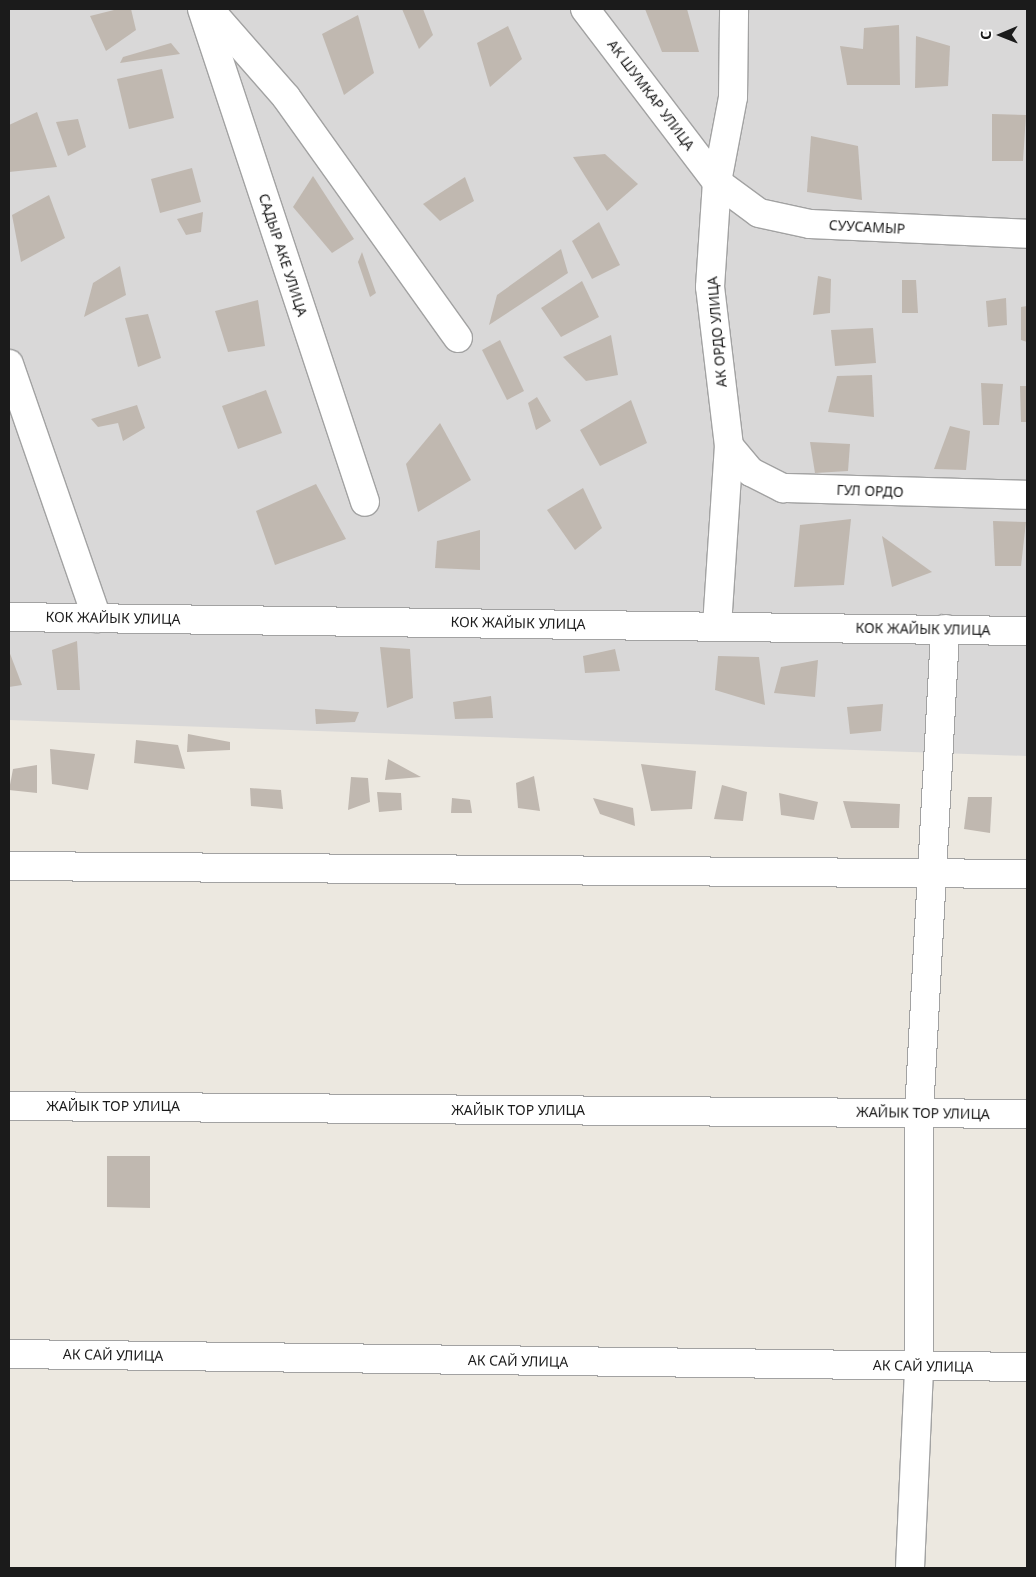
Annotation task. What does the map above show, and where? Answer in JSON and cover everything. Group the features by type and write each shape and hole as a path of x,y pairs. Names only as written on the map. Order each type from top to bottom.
{"street":[{"name":"САДЫР АКЕ УЛИЦА","path":"202,9 365,502"},
{"path":"209,9 286,97 458,338"},
{"name":"АК ШУМКАР УЛИЦА","path":"585,9 717,182"},
{"name":"АК ОРДО УЛИЦА","path":"717,626 729,446 710,287 717,182 733,97 734,9"},
{"name":"СУУСАМЫР","path":"717,182 759,213 810,224 1027,234"},
{"path":"9,364 97,618"},
{"name":"ГУЛ ОРДО","path":"729,446 751,472 783,488 1027,495"},
{"name":"КОК ЖАЙЫК УЛИЦА","path":"9,616 1027,631"},
{"path":"910,1568 919,1366 918,1113 929,873 945,629"},
{"path":"9,866 1027,874"},
{"name":"ЖАЙЫК ТОР УЛИЦА","path":"9,1106 1027,1114"},
{"name":"АК САЙ УЛИЦА","path":"9,1354 1027,1367"}],"shaded area":[{"path":"9,9 1027,9 1027,756 9,720"}],"building":[{"path":"118,9 131,9 136,30 106,51 90,16"},
{"path":"402,9 423,9 433,35 419,49"},
{"path":"645,9 687,9 699,52 662,52"},
{"path":"358,15 374,73 344,95 322,34"},
{"path":"899,25 900,85 847,85 840,46 863,49 864,28"},
{"path":"508,26 522,59 490,87 477,43"},
{"path":"916,36 950,46 948,86 915,88"},
{"path":"171,43 180,54 120,63 123,57"},
{"path":"162,69 174,118 129,129 117,79"},
{"path":"37,112 57,167 9,172 9,125"},
{"path":"992,114 1026,115 1023,161 992,161"},
{"path":"78,119 86,147 68,156 56,122"},
{"path":"811,136 858,146 862,200 807,192"},
{"path":"605,154 638,184 607,211 573,157"},
{"path":"192,168 201,202 160,213 151,179"},
{"path":"313,176 354,239 332,253 293,207"},
{"path":"465,177 474,201 440,221 423,204"},
{"path":"49,195 65,238 21,262 12,215"},
{"path":"203,212 201,232 186,235 177,219"},
{"path":"599,222 620,265 592,279 572,241"},
{"path":"561,249 568,273 489,325 497,295"},
{"path":"362,252 376,293 370,297 358,262"},
{"path":"120,266 126,295 84,317 93,283"},
{"path":"818,276 831,279 830,313 813,315"},
{"path":"902,280 916,280 918,313 902,313"},
{"path":"582,281 599,317 561,337 541,308"},
{"path":"1006,298 1007,325 988,327 986,301"},
{"path":"258,300 265,346 228,352 215,311"},
{"path":"1027,306 1027,342 1021,340 1021,307"},
{"path":"148,314 161,358 138,367 125,318"},
{"path":"873,328 876,363 835,366 831,330"},
{"path":"611,335 618,375 586,381 563,357"},
{"path":"500,340 524,391 507,400 482,350"},
{"path":"872,375 874,417 828,412 837,376"},
{"path":"981,383 1003,384 999,425 983,425"},
{"path":"1020,386 1027,386 1027,422 1021,422"},
{"path":"266,390 282,433 238,449 222,406"},
{"path":"537,397 551,421 536,430 528,403"},
{"path":"631,400 647,443 600,466 580,430"},
{"path":"137,405 145,428 123,441 118,423 98,427 91,419"},
{"path":"440,423 471,480 418,512 406,464"},
{"path":"950,426 970,431 966,470 934,469"},
{"path":"810,442 850,444 848,471 815,473"},
{"path":"316,484 346,539 275,565 256,511"},
{"path":"583,488 602,528 575,550 547,510"},
{"path":"851,519 844,585 794,587 800,525"},
{"path":"993,521 1026,522 1021,566 995,566"},
{"path":"480,530 480,570 435,568 437,541"},
{"path":"882,536 932,572 892,587"},
{"path":"77,641 80,690 57,690 52,650"},
{"path":"380,647 410,649 413,698 387,708"},
{"path":"615,649 620,671 585,673 583,656"},
{"path":"9,651 22,685 9,687"},
{"path":"718,656 759,657 765,705 715,690"},
{"path":"818,660 815,697 774,693 781,667"},
{"path":"491,696 493,718 455,719 453,702"},
{"path":"883,704 881,731 850,734 847,707"},
{"path":"315,709 359,712 355,722 316,724"},
{"path":"188,734 230,742 230,750 187,752"},
{"path":"136,740 178,745 185,769 134,763"},
{"path":"50,749 95,754 88,790 52,784"},
{"path":"388,759 421,777 385,780"},
{"path":"641,764 696,771 692,809 651,811"},
{"path":"37,765 37,793 9,790 13,769"},
{"path":"534,776 540,811 518,808 516,783"},
{"path":"351,777 368,778 370,802 348,810"},
{"path":"722,785 747,792 743,821 714,819"},
{"path":"250,788 281,790 283,809 251,806"},
{"path":"377,792 401,793 402,810 379,812"},
{"path":"779,793 818,802 814,820 781,815"},
{"path":"968,797 992,797 990,833 964,829"},
{"path":"452,798 470,800 472,813 451,813"},
{"path":"593,798 633,808 635,826 600,814"},
{"path":"843,801 900,804 899,828 851,828"},
{"path":"107,1156 150,1156 150,1208 107,1207"}]}
